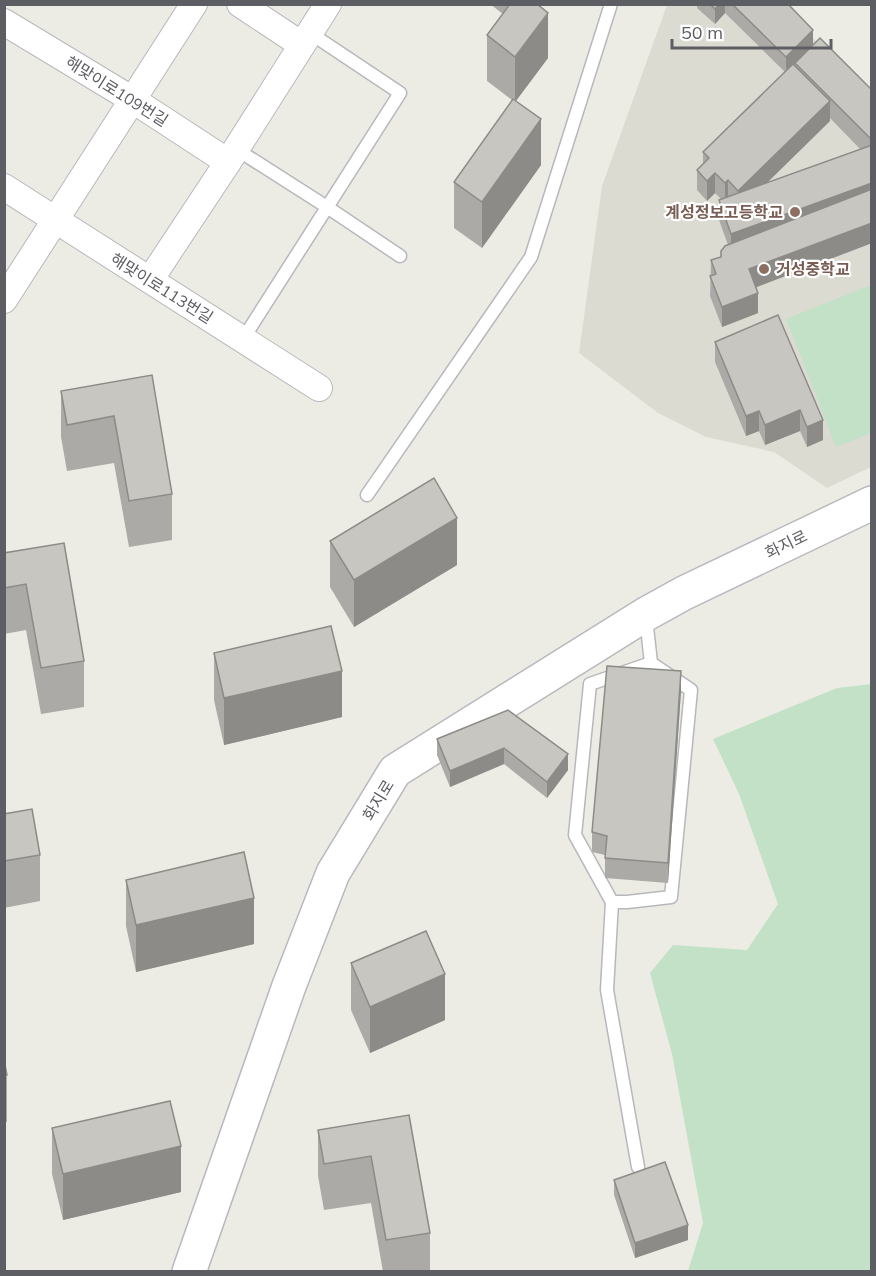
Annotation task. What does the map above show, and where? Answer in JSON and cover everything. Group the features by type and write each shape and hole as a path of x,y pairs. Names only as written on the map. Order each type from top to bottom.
{"street":[{"path":"4,300 194,4"},
{"path":"240,4 306,39"},
{"path":"150,280 328,4"},
{"name":"해맞이로109번길","path":"4,22 133,100 232,156"},
{"name":"해맞이로113번길","path":"4,188 319,388"},
{"name":"화지로","path":"189,1272 290,986 333,873 395,771 684,592 872,503"}],"lane":[{"path":"367,495 531,257 611,4"},
{"path":"243,339 400,93 306,39"},
{"path":"232,156 327,207 400,256"},
{"path":"646,614 651,663"},
{"path":"612,902 671,897 691,690 651,663"},
{"path":"638,1167 607,990 612,902 575,835 590,684 651,663"}],"shaded area":[{"path":"667,5 778,5 871,93 871,467 827,488 774,452 706,437 658,413 579,353 602,186"}],"green space":[{"path":"871,285 871,433 836,447 786,319"},
{"path":"871,684 871,1271 688,1271 703,1223 672,1054 650,973 673,945 747,950 778,904 739,794 713,739 837,688"}],"building":[{"path":"510,4 537,4 548,13 515,57 487,35"},
{"path":"732,4 788,4 813,30 786,57"},
{"path":"820,38 872,90 872,140 795,63"},
{"path":"793,64 830,101 738,191 728,180 725,183 715,173 707,181 697,170 709,158 703,152"},
{"path":"513,99 541,119 482,202 454,182"},
{"path":"872,145 872,183 731,234 719,200"},
{"path":"872,189 872,223 749,269 758,293 722,307 710,276 716,274 711,260 721,257 721,251 725,246"},
{"path":"778,315 823,420 807,427 800,410 765,425 759,411 746,416 715,342"},
{"path":"152,375 172,494 129,501 114,416 67,425 61,391"},
{"path":"434,478 457,518 354,580 330,541"},
{"path":"64,543 84,661 41,668 26,584 4,588 4,553"},
{"path":"331,626 342,671 224,698 214,653"},
{"path":"607,666 681,671 668,863 605,858 607,836 592,832"},
{"path":"508,710 568,754 547,782 504,748 450,771 437,739"},
{"path":"32,809 40,855 4,861 4,814"},
{"path":"244,852 254,898 136,925 126,880"},
{"path":"426,931 445,974 370,1007 351,963"},
{"path":"4,1060 7,1075 4,1076"},
{"path":"170,1101 181,1146 63,1174 52,1128"},
{"path":"409,1115 430,1233 386,1240 371,1156 324,1164 318,1130"},
{"path":"665,1162 688,1225 635,1243 614,1180"}],"place":[{"name":"계성정보고등학교","path":"795,212"},
{"name":"거성중학교","path":"764,269"}]}
